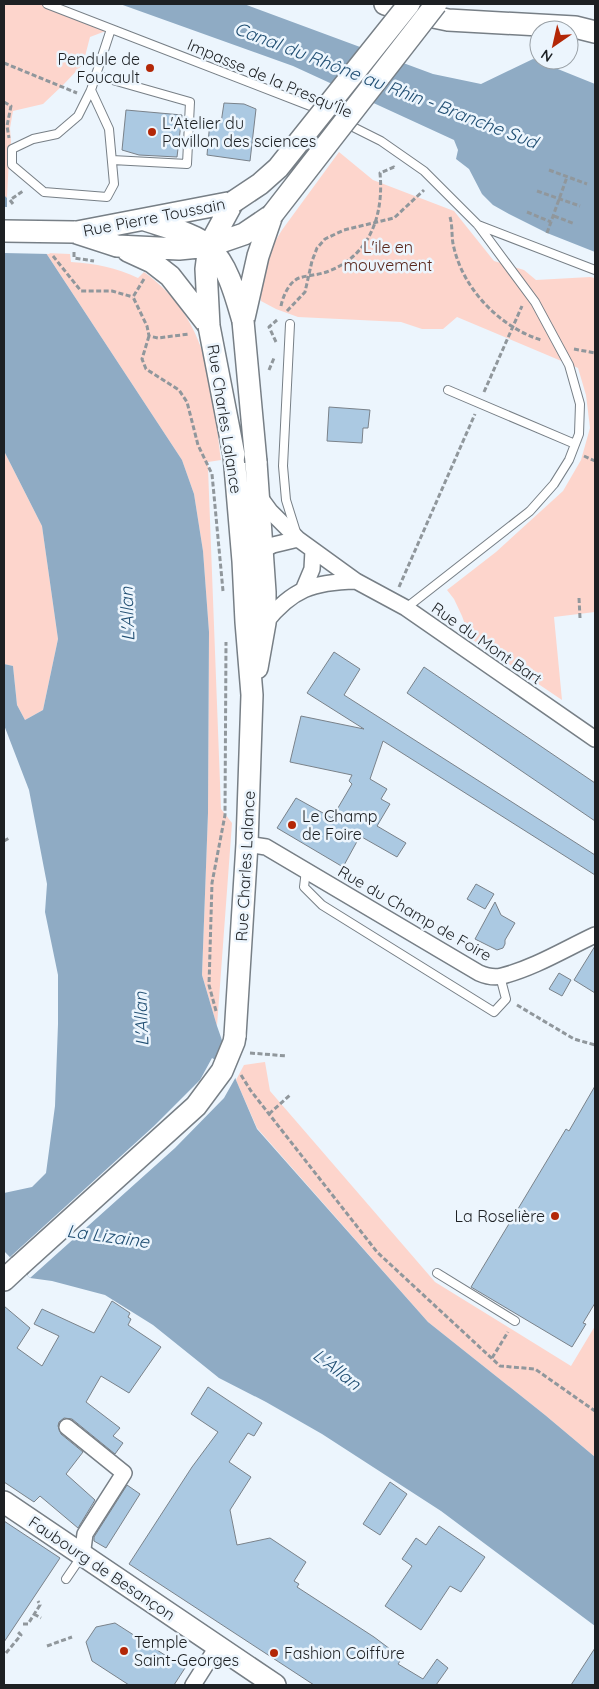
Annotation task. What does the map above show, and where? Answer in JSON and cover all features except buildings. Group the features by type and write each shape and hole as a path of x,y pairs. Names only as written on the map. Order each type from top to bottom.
{"main road":[{"path":"209,326 206,269 209,246 233,202 260,184 278,168 394,4 414,13 448,20 575,28 595,32"},
{"path":"272,215 436,4"},
{"name":"Rue Pierre Toussain","path":"74,232 233,202"},
{"name":"Rue Pierre Toussain","path":"74,232 118,246 179,249 209,246 244,234 272,215"},
{"name":"Rue Charles Lalance","path":"252,695 265,623 265,592 250,563 259,496 243,320 258,256 272,215"},
{"path":"141,219 190,236 209,246 229,276 243,320"},
{"path":"4,231 74,232"},
{"name":"Rue Charles Lalance","path":"11,1273 196,1106 222,1070 235,1036 247,844 252,695 250,563 234,455 209,326 170,276 152,262 118,246"},
{"name":"Faubourg de Besançon","path":"4,1502 275,1685"}],"street":[{"name":"Rue du Mont Bart","path":"259,496 270,511 298,539 313,550 356,581 399,605 595,739"},
{"path":"290,599 278,599 265,592 250,563 272,545 298,539"},
{"path":"304,588 312,569 313,550"},
{"name":"Rue du Mont Bart","path":"265,623 276,610 304,588 333,581 356,581"},
{"name":"Rue du Champ de Foire","path":"247,844 266,847 479,974 500,976 530,966 595,935"},
{"path":"67,1427 124,1473 86,1534 82,1556"},
{"path":"193,1685 217,1647"}],"lane":[{"name":"Impasse de la Presqu'Île","path":"47,4 313,107 381,142 424,171 478,225 528,292 569,365 580,404 579,434 569,460 554,484 530,511 399,605"},
{"path":"89,93 109,129 114,184 107,197 44,192 12,165 12,149 32,138 57,134 78,116 89,93 111,29"},
{"path":"95,75 190,102 187,164 112,160"},
{"path":"478,225 595,270"},
{"path":"290,324 284,471 286,500 298,539"},
{"path":"448,390 575,444"},
{"path":"306,870 304,887 322,905 494,1012 506,999 500,976"},
{"path":"437,1273 515,1321"},
{"path":"66,1579 82,1556"}],"path":[{"path":"4,63 89,93"},
{"path":"4,102 11,106 7,126 12,149"},
{"path":"281,306 283,298 298,278 328,272 355,256 376,222 381,191 380,173 394,167 401,173"},
{"path":"549,170 587,184"},
{"path":"547,233 567,177"},
{"path":"276,344 270,327 297,303 305,292 317,248 325,239 344,230 394,218 425,190 417,184"},
{"path":"13,204 10,200 30,187"},
{"path":"537,191 580,206"},
{"path":"527,212 551,222"},
{"path":"448,214 451,219 454,249 462,270 490,310 523,333 557,344"},
{"path":"554,216 575,224"},
{"path":"74,232 74,258 102,262"},
{"path":"54,256 80,291 112,291 133,297 147,326 149,336 142,359 146,369 179,390 187,402 198,445 212,474 223,596"},
{"path":"133,297 145,277"},
{"path":"399,605 479,403 528,292"},
{"path":"149,336 158,338 189,334"},
{"path":"269,375 276,352"},
{"path":"579,598 580,618"},
{"path":"218,1019 209,985 212,883 225,815 226,634"},
{"path":"4,841 9,838"},
{"path":"506,999 574,1039 595,1045"},
{"path":"250,1053 286,1056"},
{"path":"238,1069 251,1091 377,1252 500,1366 535,1370 595,1411"},
{"path":"269,1114 290,1095"},
{"path":"492,1358 515,1321"},
{"path":"23,1624 28,1624 40,1605 38,1601"},
{"path":"34,1614 41,1618"},
{"path":"6,1653 14,1647 21,1635 18,1632"},
{"path":"47,1646 72,1637"}],"green space":[{"path":"4,4 47,4 111,29 90,37 83,64 43,104 13,111 10,128 11,142 7,198 4,195"},
{"name":"L'ile en mouvement","path":"339,152 373,180 454,211 494,261 524,270 536,280 595,278 595,612 554,617 562,700 470,638 454,599 447,590 496,552 563,491 581,460 590,428 586,395 578,368 457,317 443,329 422,329 401,322 298,317 261,301 261,279 268,253 282,230"},
{"path":"46,253 70,254 71,262 106,267 138,278 144,272 166,291 183,311 195,333 204,356 210,381 221,460 208,462 208,468 221,809 232,823 217,1026 202,975 208,813 209,632 203,551 194,494 182,460"},
{"path":"4,451 42,526 58,639 43,710 25,720 17,705 13,666 4,664"},
{"path":"265,1062 270,1091 435,1282 571,1366 595,1326 595,1457 428,1322 257,1128 236,1080 244,1065"}],"water":[{"name":"Canal du Rhône au Rhin - Branche Sud","path":"120,4 244,4 433,74 481,84 529,61 529,70 560,70 595,84 595,252 547,233 493,205 482,194 469,169 456,159 458,150 454,140 293,66"},
{"path":"4,195 7,198 7,208 46,253 182,460 194,494 203,551 209,632 208,813 202,975 236,1080 257,1129 428,1322 595,1457 595,1626 441,1511 322,1434 219,1378 153,1325 105,1295 52,1281 30,1278 4,1251 4,1193 32,1187 46,1173 55,1106 58,975 45,912 47,884 29,790 4,725 4,664 13,666 17,705 25,720 43,710 58,639 42,526 4,451"}],"pier":[{"path":"4,207 9,207 50,254 4,253"},
{"path":"212,1058 236,1072 237,1075 224,1098 175,1148 30,1278 10,1257 154,1126 200,1080"}],"place":[{"name":"Pendule de Foucault","path":"150,68"},
{"name":"L'Atelier du Pavillon des sciences","path":"152,132"},
{"name":"Le Champ de Foire","path":"292,825"},
{"name":"La Roselière","path":"555,1216"},
{"name":"Temple Saint-Georges","path":"124,1651"},
{"name":"Fashion Coiffure","path":"274,1653"}],"water label":[{"name":"L'Allan","path":"127,614"},
{"name":"L'Allan","path":"141,1019"},
{"name":"La Lizaine","path":"108,1236"},
{"name":"L'Allan","path":"337,1369"}]}
